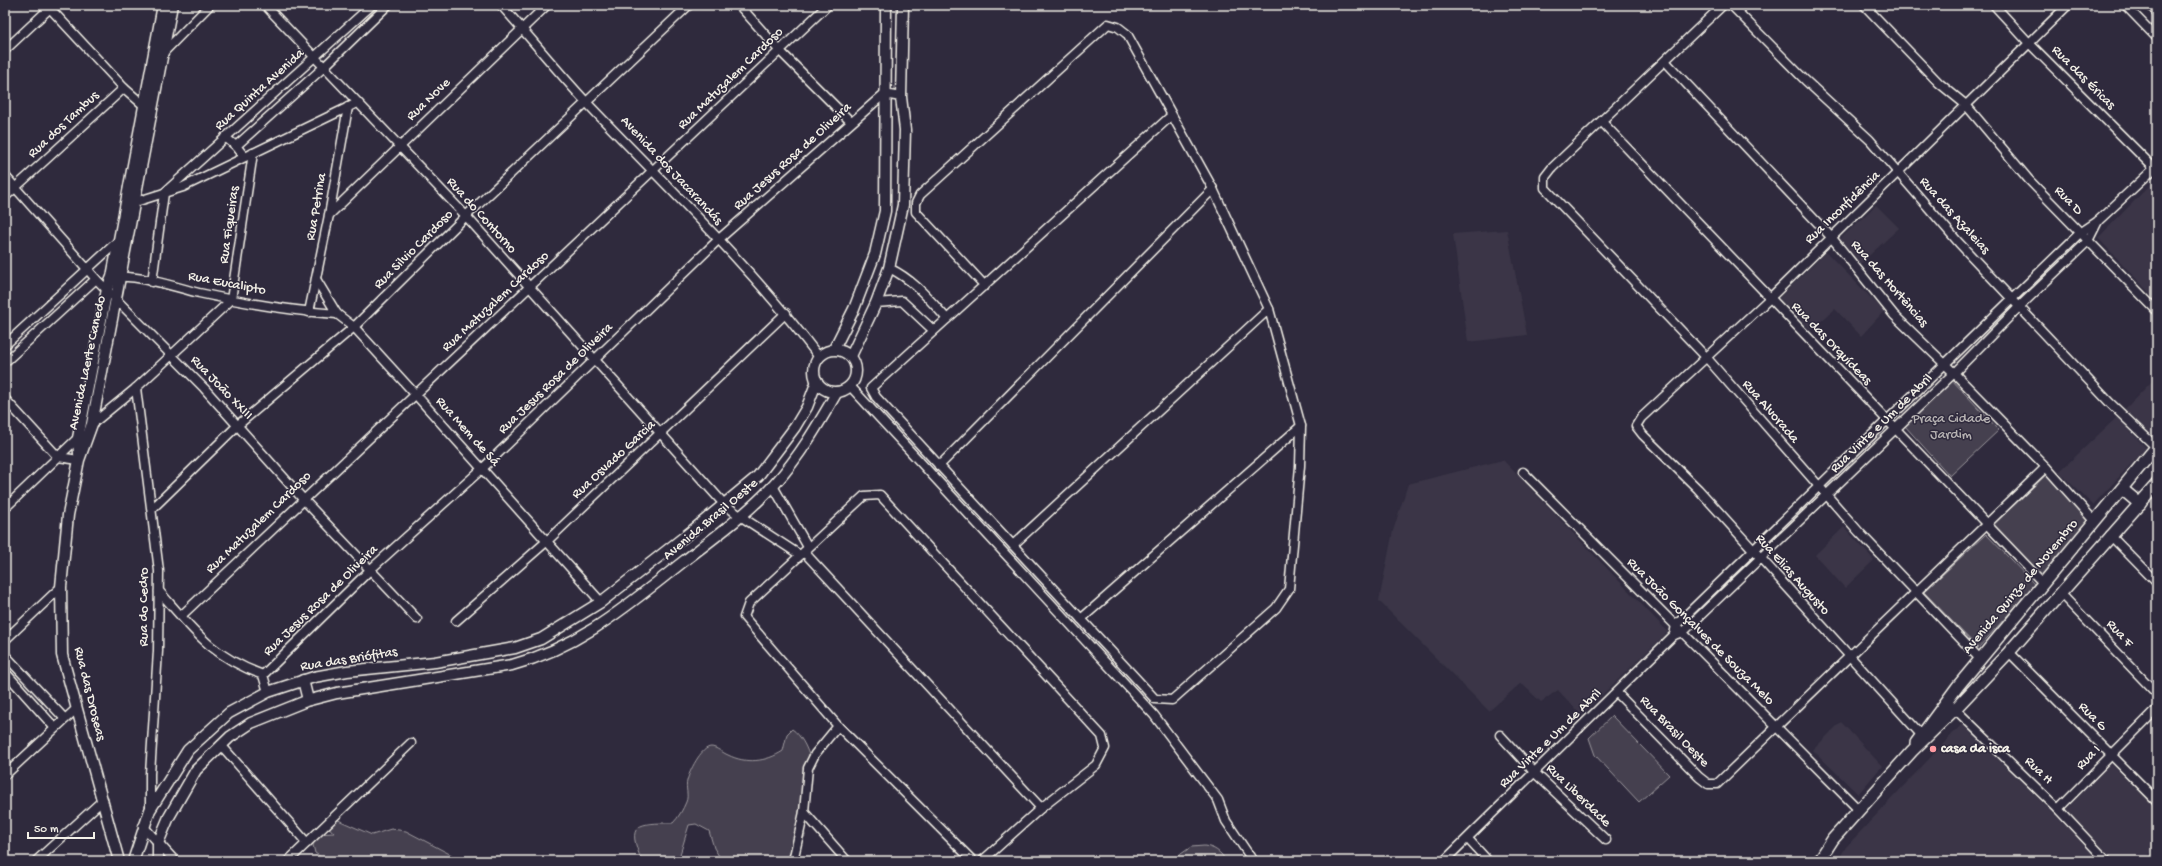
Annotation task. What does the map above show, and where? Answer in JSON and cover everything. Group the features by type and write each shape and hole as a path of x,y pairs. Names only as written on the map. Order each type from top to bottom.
{"main road":[{"name":"Avenida Quinze de Novembro","path":"1819,861 1833,839 1923,738 1947,702 1980,659 2156,447"},
{"name":"Avenida Quinze de Novembro","path":"1923,738 1956,709 2009,652 2061,594 2110,535 2157,484"},
{"path":"2122,489 2140,504"}],"street":[{"name":"Avenida Laerte Canedo","path":"79,460 92,424 116,298 117,242 163,5"},
{"name":"Avenida Laerte Canedo","path":"79,460 78,438 107,289 116,276 136,201 172,5"},
{"path":"153,61 163,54 210,5"},
{"name":"Rua do Contorno","path":"265,5 399,148 466,216 529,289 595,359 724,504 740,516 804,551"},
{"name":"Rua Quinta Avenida","path":"164,193 372,5"},
{"name":"Rua Quinta Avenida","path":"236,146 324,67 388,5"},
{"name":"Avenida dos Jacarandás","path":"501,5 586,102 654,171 786,313 819,357"},
{"name":"Rua Nove","path":"329,215 547,5"},
{"name":"Rua Silvio Cardoso","path":"153,508 238,425 354,327 466,216 689,5"},
{"path":"739,5 779,50 850,122"},
{"name":"Rua Matuzalem Cardoso","path":"181,616 303,499 529,289 828,5"},
{"path":"834,349 854,309 875,254 886,211 887,189 884,94 886,5"},
{"path":"851,356 876,303 890,264 903,204 905,130 901,97 903,5"},
{"path":"1602,122 1723,5"},
{"name":"Rua das Azaleias","path":"1731,5 1805,80 1870,140 2018,307 2110,403 2156,447"},
{"name":"Rua D","path":"1864,5 1939,83 1966,105 2029,180 2157,311"},
{"name":"Rua das Éricas","path":"1994,5 2029,43 2156,167"},
{"name":"Rua Inconfidência","path":"1638,428 1636,426 1641,418 1769,299 2068,5"},
{"path":"2125,5 2157,38"},
{"path":"2150,5 2157,12"},
{"path":"5,50 49,6 124,88 143,106 152,112"},
{"path":"985,286 916,212 916,203 920,195 1108,24 1118,27 1127,34 1172,115 1213,189 1269,309 1300,426 1300,466 1289,590 1276,608 1172,700 1155,699 939,466 876,397 871,388 933,330 985,286 1172,115"},
{"name":"Rua das Hortências","path":"1665,61 1832,238 1894,315 1954,373 2046,467 2095,522"},
{"name":"Rua dos Tambus","path":"5,197 124,88"},
{"path":"884,94 901,97"},
{"name":"Rua Jesus Rosa de Oliveira","path":"268,692 263,675 371,569 482,468 718,240 850,122 884,94"},
{"path":"124,206 182,186 357,103"},
{"name":"Rua Petrina","path":"308,312 329,215 348,107"},
{"name":"Rua Alvorada","path":"1602,122 1552,168 1544,181 1548,194 1706,357 1819,487 1916,593 1980,659"},
{"name":"Rua das Orquídeas","path":"1602,122 1769,299 2043,583"},
{"path":"225,137 236,146 244,156"},
{"name":"Rua Fiqueiras","path":"231,300 254,153"},
{"name":"Rua Vinte e Um de Abril","path":"1676,625 2080,233 2098,221 2156,167"},
{"name":"Rua João XXIII","path":"5,176 96,279 238,425 303,499 417,619"},
{"path":"939,466 1213,189"},
{"path":"152,282 164,193"},
{"name":"Rua Vinte e Um de Abril","path":"1444,861 1617,693 1674,635 1683,632 1954,373 2018,307 2088,241 2098,221"},
{"path":"5,346 117,242"},
{"path":"875,254 915,284 947,319"},
{"name":"Rua Eucalipto","path":"116,276 152,282 231,300 308,312 337,314"},
{"path":"5,362 96,279"},
{"name":"Rua Mem de Sá","path":"316,279 337,314 354,327 601,602"},
{"path":"5,508 92,424 136,388 231,300"},
{"path":"876,303 902,301 933,330"},
{"path":"1013,545 1269,309"},
{"name":"Rua Osvado Garcia","path":"456,621 546,542 661,434 786,313"},
{"path":"834,349 840,350 851,356 856,367 856,374 850,386 837,392 825,390 817,381 814,369 819,357 828,350 834,349"},
{"name":"Avenida Brasil Oeste","path":"435,662 529,645 601,602 758,476 781,447 807,407 817,381"},
{"path":"850,386 1154,715 1218,800 1226,821 1253,861"},
{"name":"Rua do Cedro","path":"133,861 143,826 150,810 150,774 158,651 159,591 159,571 153,508 136,388"},
{"name":"Avenida Brasil Oeste","path":"308,700 337,693 512,665 539,658 574,642 614,616 740,516 773,486 812,437 837,392"},
{"path":"5,399 58,457 79,460"},
{"path":"1081,619 1300,426"},
{"name":"Rua Elias Augusto","path":"1638,428 1643,436 1698,489 1849,658 1923,738"},
{"name":"Rua das Droseas","path":"79,460 68,515 61,587 62,655 119,861"},
{"path":"1777,728 2046,467"},
{"name":"Rua João Gonçalves de Souza Melo","path":"1523,472 1859,810"},
{"path":"773,486 804,551 1041,808"},
{"path":"973,861 838,726 744,617 749,603 864,496 880,495 1102,736 1105,748 1096,765 1041,808 982,861"},
{"path":"2110,535 2157,582"},
{"path":"5,640 61,587"},
{"path":"159,591 207,645 240,666 263,675"},
{"name":"Rua F","path":"2061,594 2089,621 2157,694"},
{"path":"1674,635 1676,625"},
{"name":"Rua G","path":"2009,652 2157,800"},
{"path":"5,654 65,719"},
{"name":"Rua das Briófitas","path":"150,810 188,750 229,713 268,692 304,680 348,671 435,662"},
{"path":"5,672 55,728"},
{"path":"158,861 158,843 169,817 196,770 220,745 251,724 308,700 304,680"},
{"name":"Rua Brasil Oeste","path":"1617,693 1699,777 1708,784 1714,785 1725,779 1777,728"},
{"name":"Rua H","path":"1947,702 1956,709 2058,809 2107,861"},
{"path":"5,775 76,709"},
{"name":"Rua I","path":"2058,809 2157,709"},
{"path":"793,861 804,812 808,768 815,754 838,726"},
{"name":"Rua Liberdade","path":"1500,735 1535,773 1606,840"},
{"path":"288,861 411,743"},
{"path":"220,745 307,843"},
{"path":"36,861 103,800"},
{"path":"804,812 847,861"},
{"path":"143,826 175,861"},
{"path":"1468,839 1488,861"}],"shaded area":[{"path":"2157,178 2157,301 2098,238"},
{"path":"1876,205 1899,228 1860,264 1840,239"},
{"path":"1507,230 1527,335 1468,342 1453,234"},
{"path":"1826,252 1884,311 1861,336 1835,309 1811,330 1779,298"},
{"path":"2157,376 2157,442 2125,409"},
{"path":"2117,417 2146,448 2093,505 2059,472"},
{"path":"1503,460 1668,632 1581,715 1558,690 1541,702 1521,683 1489,711 1379,601 1393,531 1408,484"},
{"path":"1844,527 1874,560 1845,588 1815,555"},
{"path":"1841,722 1882,766 1858,794 1813,750"},
{"path":"1962,724 2100,861 1838,861 1846,847"},
{"path":"2110,763 2157,809 2157,847 2142,861 2114,861 2066,810"}],"green space":[{"name":"Praça Cidade Jardim","path":"1950,378 1999,430 1950,476 1904,425"},
{"path":"2047,474 2089,522 2042,576 1992,526"},
{"path":"1986,534 2035,585 1978,648 1924,592"},
{"path":"1612,716 1669,775 1639,802 1595,755 1589,738"},
{"path":"792,729 803,742 810,758 804,828 805,836 794,853 785,861 722,861 714,848 709,831 696,824 689,825 678,861 642,861 637,848 635,832 643,825 673,823 675,821 687,799 687,784 690,772 703,751 707,748 713,747 735,758 749,761 770,758 783,751 787,734"},
{"path":"336,819 372,835 391,829 406,831 463,861 327,861 315,853 313,845 316,834 334,833 326,824"},
{"path":"1204,846 1217,850 1226,861 1171,861 1191,847"}],"place":[{"name":"casa da isca","path":"1933,749"}]}
